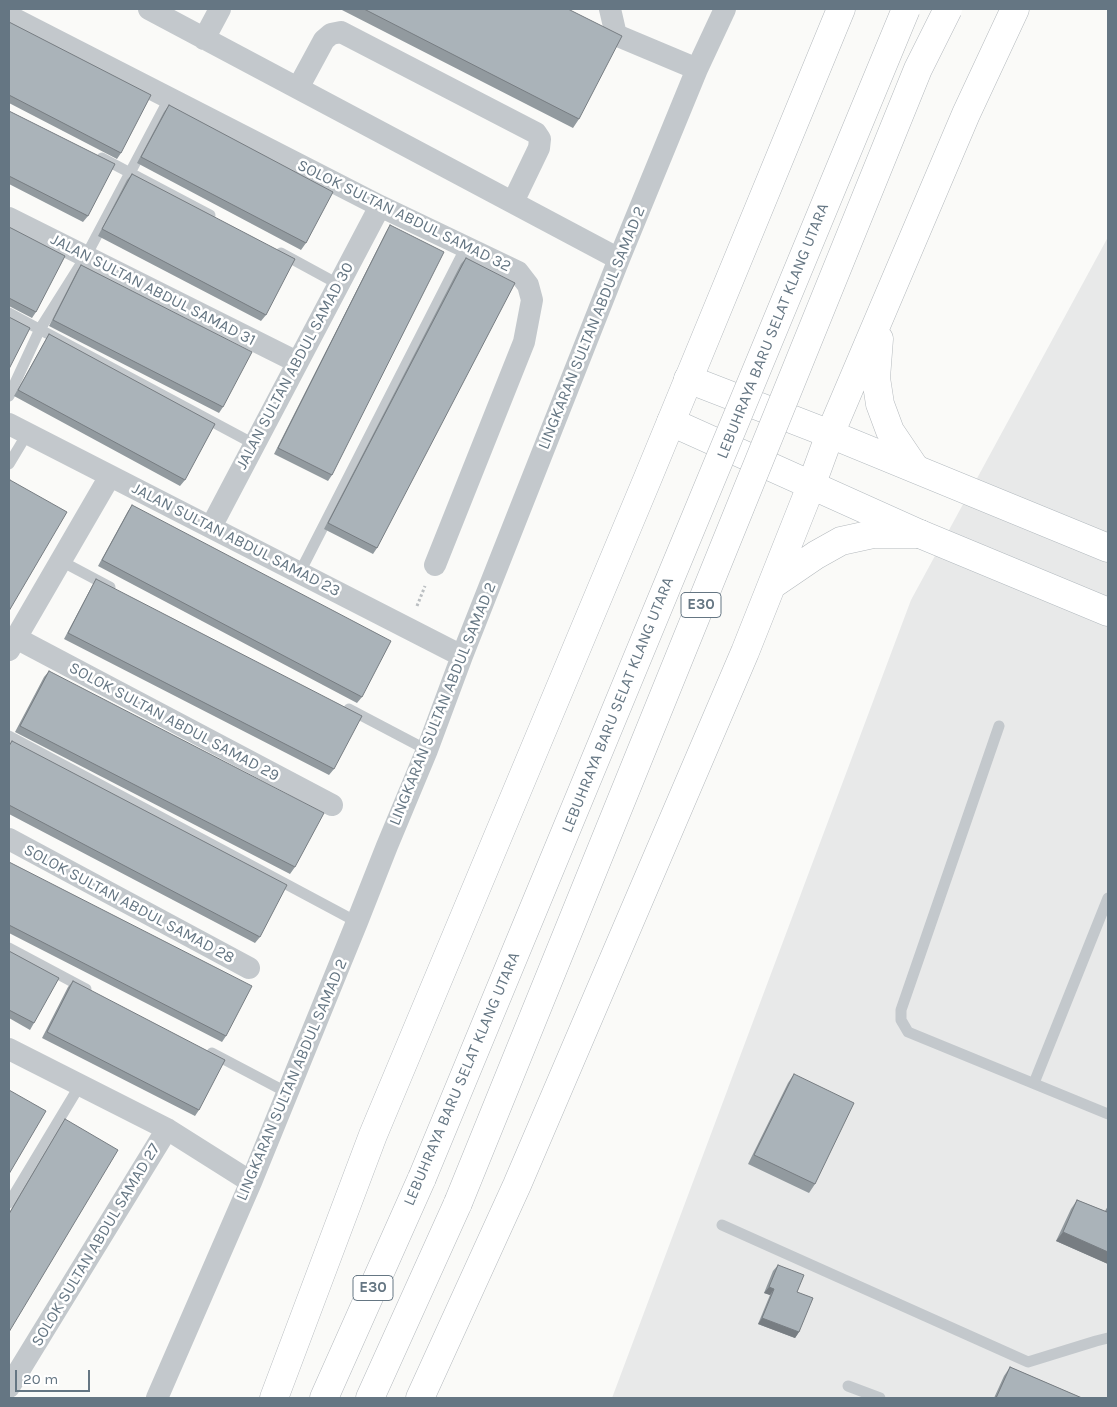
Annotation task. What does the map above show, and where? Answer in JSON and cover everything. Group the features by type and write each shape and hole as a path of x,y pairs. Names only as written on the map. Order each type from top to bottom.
{"main road":[{"path":"274,1398 376,1127 671,422 841,9"},
{"name":"LEBUHRAYA BARU SELAT KLANG UTARA","path":"324,1398 422,1178 906,9"},
{"name":"E30","path":"370,1398 458,1203 918,69 948,9"},
{"path":"420,1398 517,1185 772,585 830,434 881,318 966,114 1015,9"},
{"path":"881,318 876,378 880,404 890,431 915,468"},
{"path":"688,379 915,468 1108,548"},
{"path":"671,422 920,534 1108,612"},
{"path":"772,585 816,555 841,541 873,534 920,534"}],"street":[{"path":"149,9 619,259"},
{"path":"204,39 220,9"},
{"path":"610,9 616,36 697,69"},
{"name":"LINGKARAN SULTAN ABDUL SAMAD 2","path":"157,1398 250,1182 358,922 386,846 427,750 462,656 619,259 697,69 725,9"},
{"name":"SOLOK SULTAN ABDUL SAMAD 32","path":"9,16 380,206 518,272 528,285 532,300 524,342 435,565"},
{"path":"298,88 324,40 332,34 341,32 536,133 540,139 539,148 513,202"},
{"name":"JALAN SULTAN ABDUL SAMAD 30","path":"211,527 380,206"},
{"name":"JALAN SULTAN ABDUL SAMAD 31","path":"9,218 297,362"},
{"name":"JALAN SULTAN ABDUL SAMAD 23","path":"18,429 462,656"},
{"path":"12,645 110,476"},
{"name":"SOLOK SULTAN ABDUL SAMAD 29","path":"12,645 332,805"},
{"name":"SOLOK SULTAN ABDUL SAMAD 28","path":"9,840 250,968"},
{"path":"9,1050 167,1129 250,1182"},
{"name":"SOLOK SULTAN ABDUL SAMAD 27","path":"9,1386 167,1129"}],"lane":[{"path":"9,396 40,329 86,256 169,99"},
{"path":"95,155 217,219"},
{"path":"269,247 338,284"},
{"path":"300,572 466,247"},
{"path":"9,313 254,444"},
{"path":"9,464 18,429"},
{"path":"61,561 122,593"},
{"path":"340,705 427,750"},
{"path":"999,726 901,1010 901,1020 908,1032 1108,1114"},
{"path":"9,736 358,922"},
{"path":"1034,1083 1108,898"},
{"path":"9,948 96,994"},
{"path":"201,1048 288,1092"},
{"path":"9,1203 80,1084"},
{"path":"722,1225 1028,1362 1108,1338"},
{"path":"848,1386 880,1398"}],"path":[{"path":"408,627 435,565"}],"shaded area":[{"path":"1108,237 1108,1398 612,1398 911,600"}],"building":[{"path":"364,9 568,9 622,36 579,119"},
{"path":"9,22 151,95 121,153 9,95"},
{"path":"169,105 333,192 306,243 141,157"},
{"path":"9,111 115,164 88,216 9,176"},
{"path":"132,174 295,259 266,315 102,229"},
{"path":"390,225 444,252 332,475 278,448"},
{"path":"9,227 65,256 36,312 9,298"},
{"path":"466,258 515,283 377,548 328,523"},
{"path":"81,265 252,352 223,407 53,320"},
{"path":"9,317 30,328 9,369"},
{"path":"49,334 215,424 185,480 18,390"},
{"path":"10,480 67,512 9,611 9,483"},
{"path":"132,505 391,641 362,697 102,560"},
{"path":"96,579 362,716 334,769 68,633"},
{"path":"49,671 324,813 295,867 20,726"},
{"path":"12,741 287,885 260,937 9,805 9,746"},
{"path":"9,862 252,986 226,1036 9,925"},
{"path":"9,951 59,978 34,1023 9,1010"},
{"path":"73,981 225,1060 199,1110 47,1032"},
{"path":"794,1074 854,1103 815,1184 754,1155"},
{"path":"9,1090 46,1111 9,1174"},
{"path":"65,1119 118,1150 9,1332 9,1214"},
{"path":"1077,1200 1107,1212 1108,1208 1108,1252 1063,1232"},
{"path":"778,1265 804,1275 797,1292 813,1298 799,1332 762,1318 774,1289 769,1287"},
{"path":"1010,1367 1082,1398 996,1398"}]}
